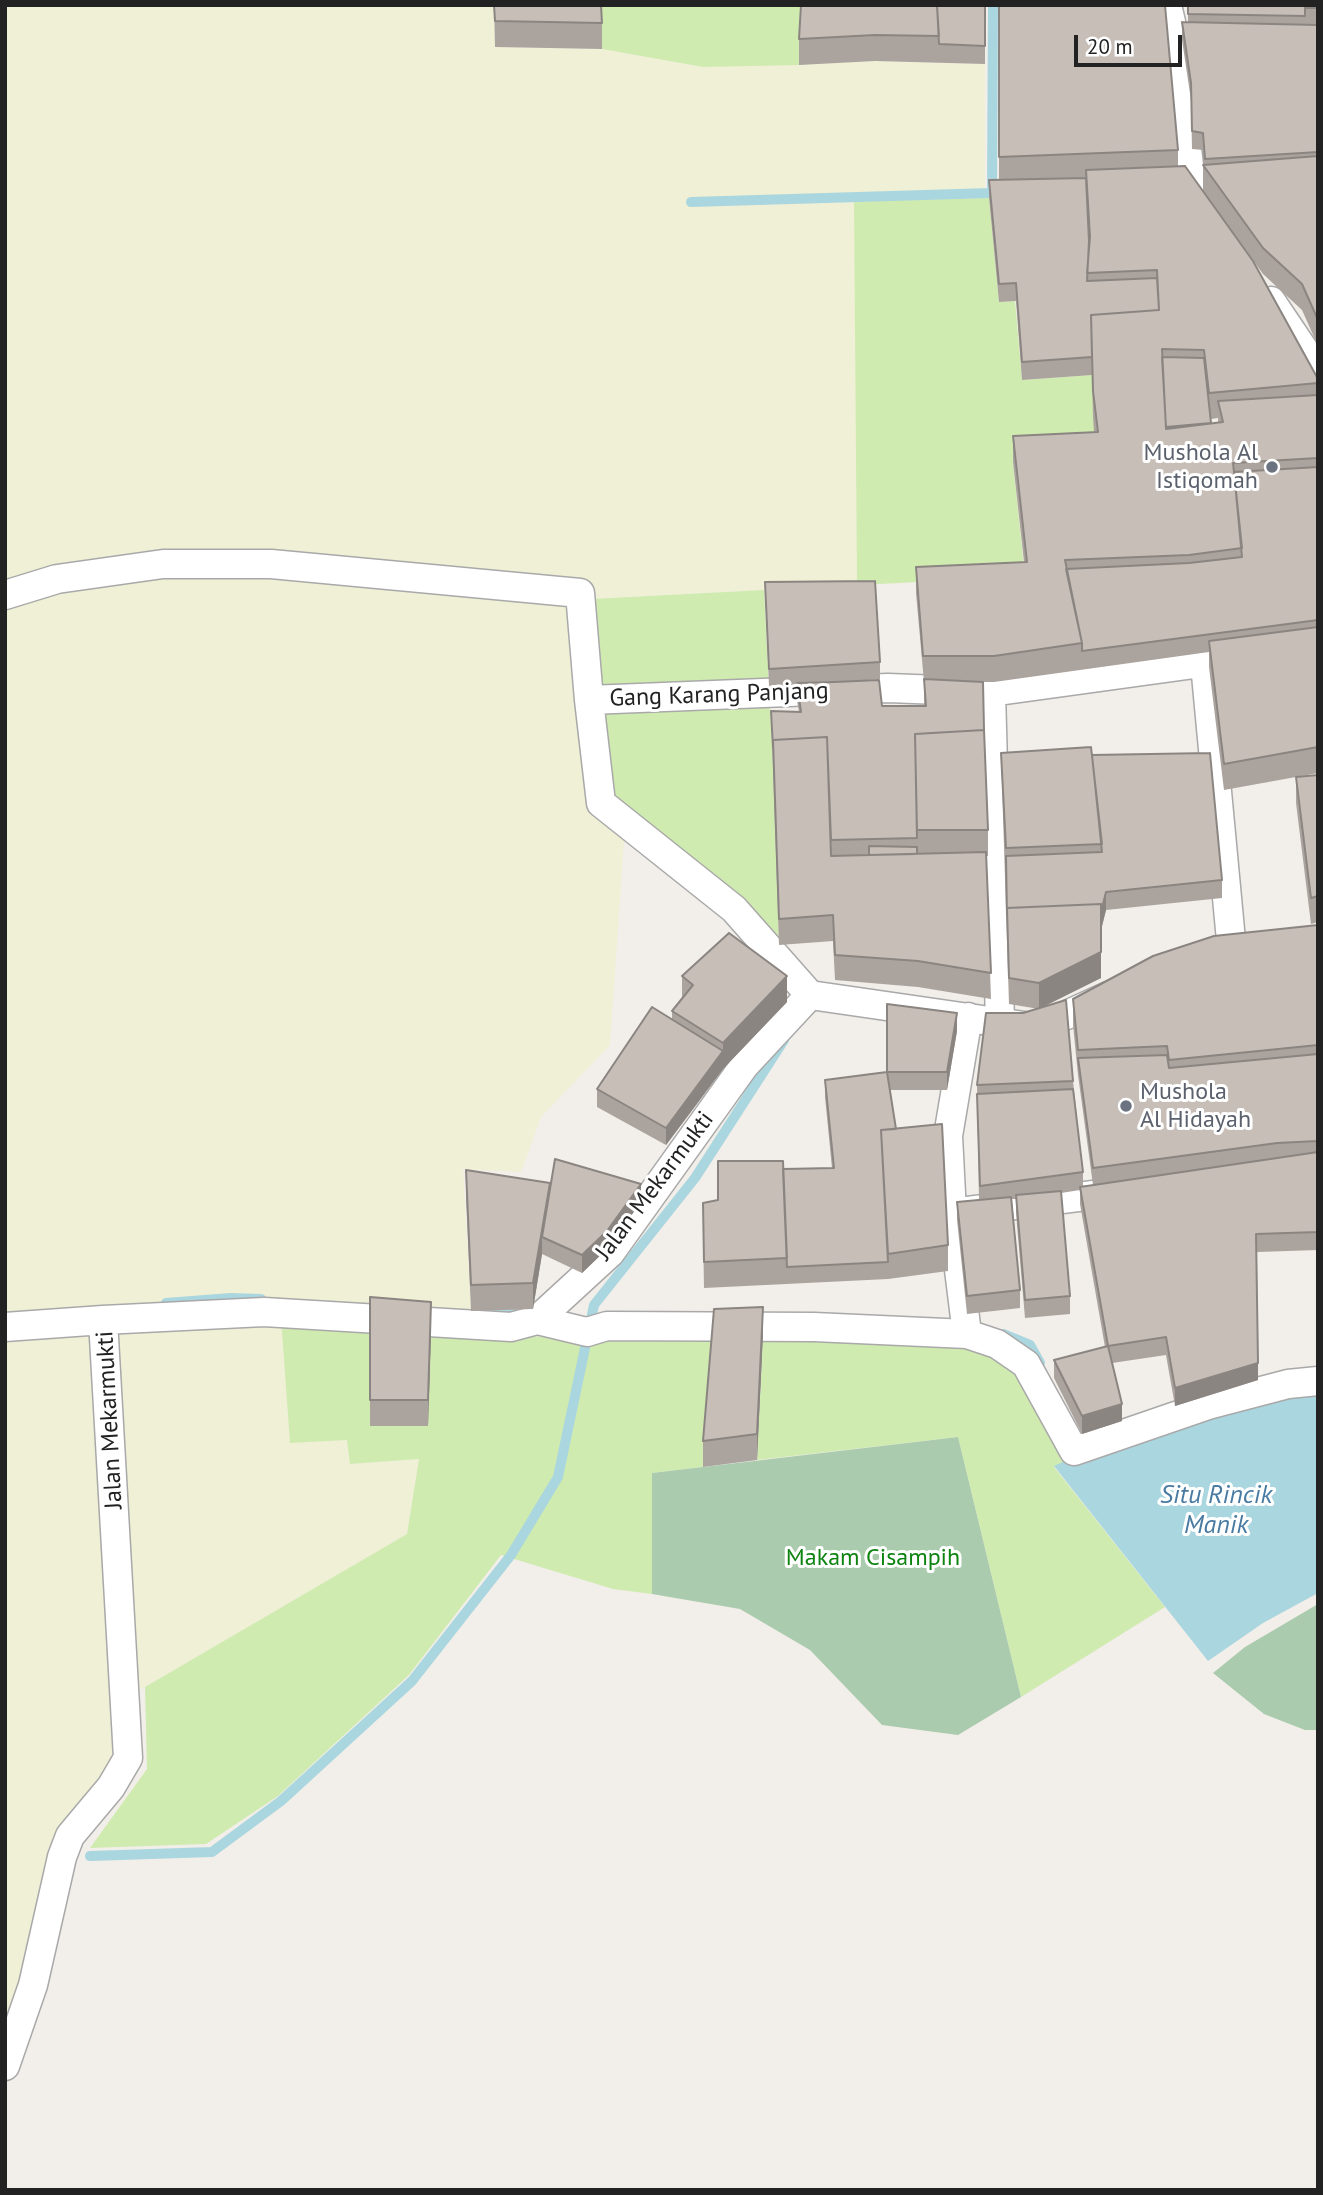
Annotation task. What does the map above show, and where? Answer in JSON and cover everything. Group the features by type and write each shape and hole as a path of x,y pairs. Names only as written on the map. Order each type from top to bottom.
{"street":[{"path":"1167,5 1187,35 1204,182 1215,224"},
{"path":"1159,185 1204,182"},
{"path":"1259,284 1304,350 1318,380"},
{"path":"5,595 57,579 163,564 271,564 580,593 589,700"},
{"name":"Gang Karang Panjang","path":"810,995 734,909 601,803 589,700 888,688 991,692 1318,647"},
{"path":"1202,955 1245,950 1205,664"},
{"path":"991,692 1000,1021"},
{"path":"810,995 1038,1028 1126,988"},
{"name":"Jalan Mekarmukti","path":"5,2066 33,1985 66,1847 111,1787 128,1758 103,1320 264,1312 511,1326 537,1321 610,1253 744,1066 810,995"},
{"path":"967,1334 952,1213 948,1136 968,1017"},
{"path":"952,1213 1143,1188"},
{"path":"5,1327 103,1320"},
{"path":"537,1321 587,1332 607,1326 814,1327 967,1334 997,1344 1026,1364 1074,1451 1208,1405 1288,1384 1318,1381"}],"green space":[{"path":"5,5 494,5 495,47 602,49 703,67 875,61 985,64 985,190 855,194 857,585 569,600 596,818 624,841 610,1045 541,1117 521,1172 463,1169 471,1311 280,1301 290,1442 347,1440 350,1464 419,1459 407,1534 145,1687 121,1697 124,1757 67,1832 5,2046"},
{"path":"599,5 802,5 799,65 703,67 602,49"},
{"path":"989,198 999,302 1015,301 1022,380 1092,375 1098,458 1013,462 1025,577 857,585 854,201"},
{"path":"764,590 779,945 610,798 591,599"},
{"path":"281,1318 370,1323 371,1426 431,1328 594,1341 714,1335 703,1467 652,1473 652,1594 613,1589 501,1555 409,1675 278,1796 206,1844 90,1848 147,1769 145,1687 407,1534 419,1459 350,1464 347,1440 290,1443"},
{"path":"763,1333 978,1344 1017,1369 1068,1460 1054,1467 1165,1607 1021,1697 958,1437 757,1460"},
{"name":"Makam Cisampih","path":"958,1437 1021,1697 958,1735 882,1725 810,1650 740,1609 652,1594 652,1473"},
{"path":"1318,1604 1318,1730 1305,1730 1264,1714 1213,1673 1245,1647"}],"water":[{"name":"Situ Rincik Manik","path":"1318,1389 1318,1593 1263,1623 1208,1661 1054,1466 1103,1444"}],"building":[{"path":"494,5 601,5 602,23 495,21"},
{"path":"801,5 937,5 939,36 875,35 799,39"},
{"path":"937,5 985,5 985,46 939,44"},
{"path":"999,5 1165,5 1178,150 999,157"},
{"path":"1188,5 1305,5 1305,16 1188,14"},
{"path":"1305,5 1318,5 1318,8 1305,8"},
{"path":"1182,22 1318,25 1318,152 1205,159 1203,133 1192,131 1191,83"},
{"path":"1318,156 1318,320 1302,284 1263,248 1203,165"},
{"path":"1185,166 1253,261 1318,383 1209,393 1204,350 1162,349 1166,429 1223,422 1218,401 1318,395 1318,458 1233,463 1242,548 1189,555 1065,560 1082,643 994,656 923,656 916,567 1027,562 1013,436 1098,432 1093,391 1091,315 1159,310 1157,270 1087,273 1090,237 1086,170"},
{"path":"1086,178 1089,241 1087,281 1157,278 1159,310 1091,315 1092,357 1022,362 1016,283 999,284 989,180"},
{"path":"1162,357 1204,358 1211,423 1166,427"},
{"path":"1318,467 1318,620 1082,651 1066,569 1189,563 1242,557 1234,472"},
{"path":"875,581 880,662 769,669 765,582"},
{"path":"1318,627 1318,747 1224,764 1209,641"},
{"path":"924,679 983,682 984,730 915,734 917,838 831,840 827,737 773,740 773,748 771,711 801,712 797,683 879,680 882,706 926,706"},
{"path":"984,730 988,830 917,830 915,734"},
{"path":"827,737 831,856 986,852 991,973 918,961 835,955 833,915 779,919 773,740"},
{"path":"1091,747 1102,844 1006,848 1001,753"},
{"path":"1210,753 1222,880 1106,892 1101,912 1101,904 1007,908 1007,916 1006,856 1102,852 1092,755"},
{"path":"1318,775 1318,896 1311,898 1296,777"},
{"path":"869,846 917,847 917,854 869,855"},
{"path":"1101,904 1101,952 1039,983 1009,978 1007,908"},
{"path":"1318,925 1318,1045 1169,1060 1167,1046 1078,1050 1073,999 1153,956 1214,936"},
{"path":"729,933 787,976 723,1043 672,1011 693,985 682,976"},
{"path":"1066,1000 1073,1081 977,1085 986,1013 1023,1013"},
{"path":"887,1004 957,1013 947,1072 887,1072"},
{"path":"652,1007 723,1051 666,1128 597,1089"},
{"path":"1318,1054 1318,1141 1277,1143 1093,1168 1078,1058 1167,1055 1169,1068"},
{"path":"887,1072 896,1129 881,1130 888,1262 787,1267 783,1169 834,1168 825,1080"},
{"path":"1073,1089 1083,1172 980,1186 977,1094"},
{"path":"942,1124 948,1245 888,1254 881,1130"},
{"path":"1318,1152 1318,1232 1256,1234 1258,1363 1175,1388 1166,1337 1108,1346 1080,1187"},
{"path":"555,1159 641,1184 607,1231 582,1255 542,1237"},
{"path":"718,1161 783,1161 787,1258 704,1262 703,1203 718,1200"},
{"path":"466,1170 550,1183 533,1283 471,1285"},
{"path":"1061,1191 1070,1296 1025,1300 1016,1195"},
{"path":"1011,1197 1020,1290 967,1296 957,1202"},
{"path":"370,1297 431,1302 428,1400 370,1400"},
{"path":"763,1307 757,1434 703,1441 714,1309"},
{"path":"1108,1346 1122,1404 1082,1416 1054,1360"}],"waterway":[{"path":"691,202 992,193 993,5"},
{"path":"90,1856 212,1852 281,1801 412,1681 511,1555 558,1477 594,1305 695,1178 784,1040"},
{"path":"166,1303 231,1298 261,1299"},
{"path":"487,1312 523,1314"},
{"path":"1003,1334 1030,1345 1040,1363"}],"place":[{"name":"Mushola Al Istiqomah","path":"1272,467"},
{"name":"Mushola Al Hidayah","path":"1126,1106"}]}
